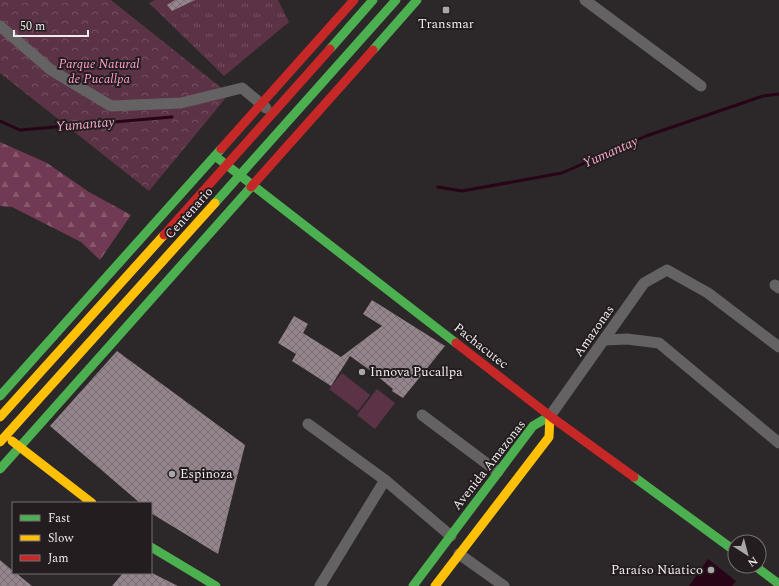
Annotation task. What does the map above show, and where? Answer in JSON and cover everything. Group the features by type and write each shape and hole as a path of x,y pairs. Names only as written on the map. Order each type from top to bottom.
{"main road":[{"path":"0,396 354,0"},
{"name":"Centenario","path":"0,417 373,0"},
{"name":"Centenario","path":"2,437 243,173 396,0"},
{"path":"0,469 417,0"},
{"name":"Pachacutec","path":"215,156 229,162 256,182 727,546"},
{"path":"435,586 549,437 553,412"},
{"name":"Pachacutec","path":"553,412 727,536"},
{"name":"Avenida Amazonas","path":"413,586 533,426 553,412"},
{"path":"2,437 20,447 91,502"},
{"path":"152,548 216,586"},
{"path":"767,565 779,574"},
{"path":"766,574 779,584"}],"street":[{"path":"585,0 701,86"},
{"path":"0,26 51,70 111,106 181,104 242,88 272,114"},
{"name":"Amazonas","path":"553,412 644,283 667,270 708,293 779,347"},
{"path":"605,340 627,339 658,343 696,372 779,443"},
{"path":"422,415 498,472"},
{"path":"308,424 385,480 452,536"},
{"path":"320,586 385,480"},
{"path":"459,554 504,586"}],"green space":[{"name":"Parque Natural de Pucallpa","path":"0,0 111,0 229,94 149,191 0,73"},
{"path":"155,0 278,0 289,22 224,76 149,3"},
{"path":"0,142 47,163 89,192 131,215 100,260 81,242 12,207 0,206"},
{"path":"342,373 370,395 358,411 329,389"},
{"path":"377,389 395,403 375,429 357,415"}],"shaded area":[{"name":"Paraíso Núatico","path":"708,559 736,581 732,586 689,586"}],"building":[{"path":"175,0 195,0 172,11 167,5"},
{"path":"372,300 445,346 403,398 392,391 393,389 350,356 331,386 292,361 296,354 278,343 294,316 308,324 303,333 341,357 382,326 363,314"},
{"name":"Espinoza","path":"117,351 245,445 218,554 152,514 152,502 139,502 50,426"},
{"path":"0,560 12,570 12,574 17,574 32,586 0,586"},
{"path":"152,573 178,586 112,586 122,574"}],"waterway":[{"name":"Yumantay","path":"438,187 462,191 562,173 646,136 763,96 779,94"},
{"name":"Yumantay","path":"0,121 20,130 172,117"}],"traffic: fast":[{"path":"330,49 373,0"},
{"path":"215,203 396,0"},
{"path":"373,50 417,0"},
{"path":"0,396 221,149"},
{"path":"215,156 456,343"},
{"path":"0,469 251,187"},
{"path":"413,586 533,426 550,416"},
{"path":"634,477 727,545"},
{"path":"152,548 216,586"},
{"path":"766,574 779,584"}],"traffic: slow":[{"path":"0,442 215,203"},
{"path":"0,417 164,235"},
{"path":"435,586 549,437 550,416"},
{"path":"12,441 91,502"}],"traffic: jam":[{"path":"221,149 354,0"},
{"path":"164,235 330,49"},
{"path":"251,187 373,50"},
{"path":"456,343 550,416 634,477"}],"place":[{"name":"Transmar","path":"446,10"},
{"name":"Innova Pucallpa","path":"362,372"},
{"name":"Espinoza","path":"172,474"},
{"name":"Paraíso Núatico","path":"711,570"}]}
